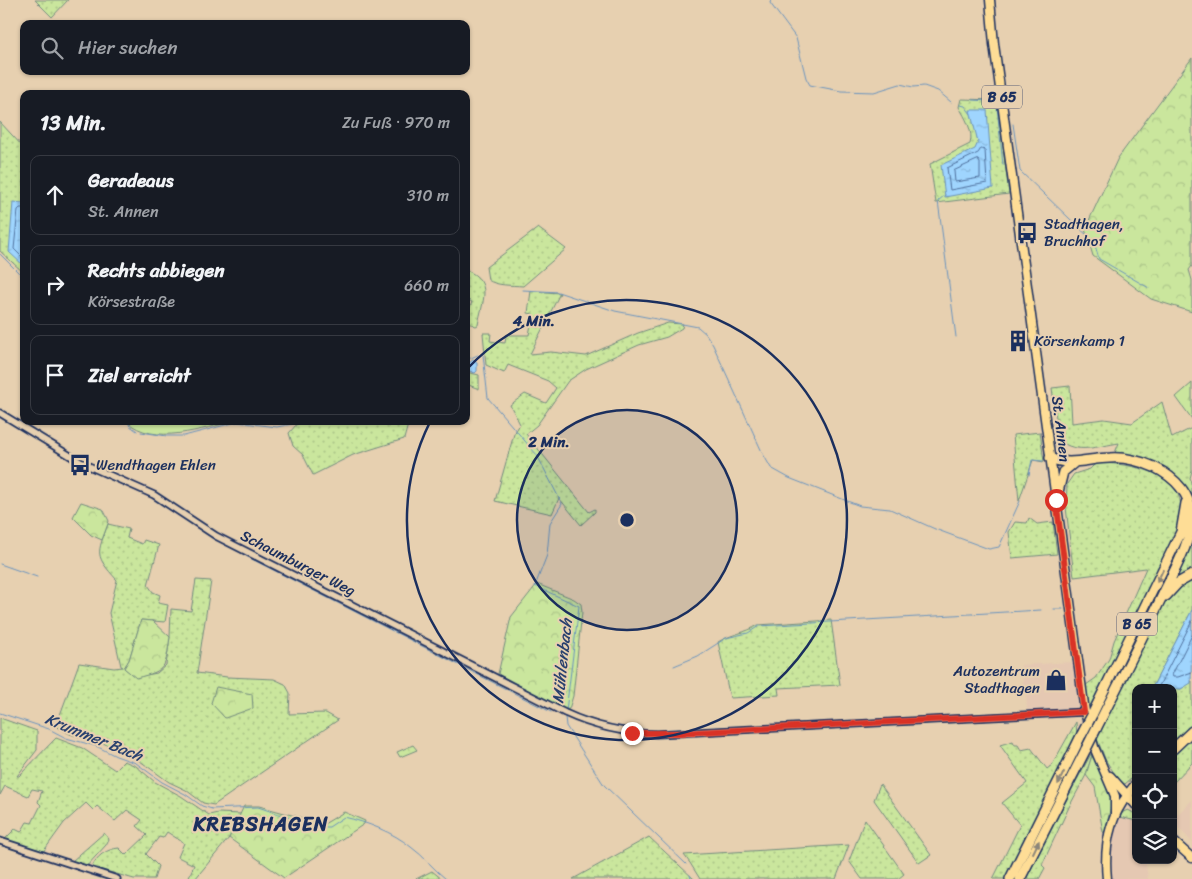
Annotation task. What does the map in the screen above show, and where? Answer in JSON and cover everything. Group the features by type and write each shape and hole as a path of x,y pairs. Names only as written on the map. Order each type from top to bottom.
{"highway":[{"name":"B 65","path":"1020,879 1149,624 1189,539 1192,515 1187,498 1180,486 1154,467 1137,461 1110,458 1063,462 1050,458"},
{"path":"1056,500 1063,472 1075,462"},
{"name":"B 65","path":"1010,879 1082,734 1088,714 1180,532 1187,498"},
{"path":"1149,624 1167,594 1178,583 1192,575"},
{"path":"1177,746 1192,731"},
{"path":"1127,796 1132,789"}],"main road":[{"name":"St. Annen","path":"990,0 994,44 1050,458 1088,714 1094,747 1115,796 1115,815 1107,843 1106,879"},
{"name":"St. Annen","path":"1102,764 1127,796 1115,815"},
{"path":"1127,796 1132,801"},
{"path":"1177,845 1192,858"}],"street":[{"name":"Schaumburger Weg","path":"0,413 82,463 154,495 216,536 566,714 591,724 632,733 657,734 1088,714"},
{"path":"0,841 117,879"}],"shaded area":[{"path":"1073,662 1079,707 1077,709 1027,712 1026,691 1024,691 1021,665"},
{"path":"1192,800 1192,842 1177,826 1177,815"},
{"path":"1120,817 1132,820 1132,864 1146,864 1148,879 1110,879 1109,853"}],"green space":[{"path":"35,0 68,0 52,17"},
{"path":"1192,58 1192,266 1189,270 1192,280 1192,312 1151,299 1093,256 1085,229 1118,158"},
{"path":"961,99 997,100 1009,194 936,203 930,164 970,144 970,130 959,107"},
{"path":"0,122 20,144 20,269 0,251"},
{"path":"538,228 566,249 523,286 500,284 488,280 486,267"},
{"path":"470,272 480,280 484,293 478,325 476,326 470,324 470,307 472,302 470,301"},
{"path":"531,291 560,293 530,354 551,352 586,356 638,333 668,323 683,324 682,328 667,337 639,345 586,369 568,381 537,425 526,434 589,512 595,509 595,512 581,525 559,498 552,514 495,501 514,434 520,424 510,405 525,394 546,403 556,388 548,381 508,365 504,373 486,365 483,333 491,333 490,341 505,343 506,335 529,335 533,314 528,313"},
{"path":"470,373 479,375 479,389 470,386"},
{"path":"1192,383 1192,419 1176,397"},
{"path":"1070,386 1072,423 1104,419 1132,423 1162,402 1172,438 1192,428 1192,471 1190,478 1192,482 1192,500 1186,488 1170,472 1160,467 1114,455 1119,443 1080,448 1066,445 1059,440 1052,388"},
{"path":"132,425 219,425 194,431 165,434 151,433"},
{"path":"296,425 408,425 404,439 353,455 313,475 303,455 293,446 289,433"},
{"path":"1040,432 1044,462 1033,460 1019,501 1013,435"},
{"path":"1096,463 1120,464 1147,470 1159,476 1170,483 1177,493 1181,505 1181,515 1169,551 1089,708 1086,685 1096,678 1109,659 1114,641 1146,568 1074,577 1066,507 1067,484 1074,474 1090,469"},
{"path":"81,502 103,509 109,521 102,540 91,535 73,517"},
{"path":"1029,518 1037,524 1053,522 1057,554 1012,558 1009,532 1015,522 1027,523"},
{"path":"108,524 129,529 127,538 142,544 144,540 159,545 148,585 153,592 160,595 158,603 168,605 165,622 141,620 129,660 124,668 136,677 157,673 166,665 171,609 191,611 196,580 211,581 197,673 227,677 274,679 285,684 290,693 289,714 326,713 338,720 214,805 203,803 140,761 103,743 70,734 56,726 79,663 114,668 123,667 121,666 109,613 117,580 104,565 100,554 100,548"},
{"path":"1192,539 1192,571 1175,580 1174,579"},
{"path":"1192,577 1192,610 1154,684 1132,684 1132,780 1125,784 1121,783 1106,761 1097,739 1169,596"},
{"path":"537,584 574,599 581,604 582,612 573,696 569,709 565,710 498,674 511,617"},
{"path":"141,620 153,621 170,637 167,655 160,670 136,678 124,668 129,660"},
{"path":"831,620 840,685 778,688 779,695 730,698 718,642 758,625"},
{"path":"1192,681 1192,763 1177,779 1177,688 1181,689"},
{"path":"216,687 252,694 253,708 225,718 211,703"},
{"path":"0,718 37,731 37,750 17,776 56,738 82,748 115,770 124,761 136,766 155,782 181,796 209,815 218,813 241,814 229,838 195,879 188,879 194,865 178,857 184,843 167,832 163,838 159,837 146,854 158,866 154,879 134,879 92,867 99,856 110,850 119,848 126,855 147,835 137,826 142,820 127,810 115,821 97,806 93,810 86,803 64,823 43,852 5,839 15,829 21,832 27,822 32,823 41,805 38,802 42,791 32,789 28,796 5,786 0,795"},
{"path":"1076,722 1077,736 1006,879 993,879 1020,825 1002,803 1027,783 1000,745 1013,741 1021,750 1031,748 1047,769 1052,765"},
{"path":"413,745 417,750 400,757 397,752"},
{"path":"1091,754 1086,775 1042,865 1045,868 1039,879 1026,879 1073,787"},
{"path":"1092,755 1109,788 1112,801 1105,833 1103,832 1095,787 1086,775"},
{"path":"880,784 931,855 919,863 874,800"},
{"path":"244,806 259,806 324,824 344,812 365,821 364,824 284,878 229,838"},
{"path":"1128,810 1132,812 1132,820 1120,817 1123,812"},
{"path":"865,819 904,874 898,879 862,879 849,861"},
{"path":"104,833 109,839 106,845 86,867 72,861"},
{"path":"649,837 694,879 573,879"},
{"path":"849,845 836,879 700,879 684,855"},
{"path":"432,871 442,879 416,879"}],"water":[{"path":"970,110 987,110 993,188 945,197 941,165 975,149 978,142"},
{"path":"13,202 20,203 20,262 9,252"},
{"path":"474,359 477,362 477,371 475,373 470,371 470,362"},
{"path":"1192,610 1191,683 1181,689 1177,689 1177,684 1154,684"}],"waterway":[{"path":"771,0 770,3 796,38 806,78 810,85 841,91 874,92 900,84 913,87 924,86 938,91 951,102"},
{"path":"973,100 987,101 997,107 1003,165"},
{"path":"960,105 965,106 971,114"},
{"path":"1013,124 1020,171 1094,242 1099,259 1149,288"},
{"path":"945,195 938,201 956,337"},
{"name":"Mühlenbach","path":"0,254 20,274"},
{"path":"523,290 558,292 615,311 698,327 706,334 713,345 771,468 789,478 860,506 890,509 935,529 989,549 999,547 1020,501"},
{"name":"Mühlenbach","path":"470,358 478,355"},
{"name":"Mühlenbach","path":"483,355 488,398 537,455 562,504 550,523 547,555 535,586 579,606 566,711"},
{"name":"Mühlenbach","path":"129,425 137,431"},
{"name":"Mühlenbach","path":"141,432 167,436 184,436 226,425"},
{"name":"Mühlenbach","path":"261,425 277,427 287,425"},
{"path":"1029,475 1032,460 1043,461"},
{"path":"246,556 551,712"},
{"path":"0,564 37,577"},
{"path":"1054,609 1063,609"},
{"path":"674,666 698,656 726,638 748,633 759,626 1041,610"},
{"name":"Krummer Bach","path":"0,713 49,729 66,738 96,746 136,763 162,782 185,794 202,806 212,809 258,807 317,827 329,827 344,817 370,825 388,832 404,842 420,854 446,879"},
{"name":"Mühlenbach","path":"565,717 566,726 604,785 686,864"},
{"name":"Mühlenbach","path":"690,875 691,879"}],"place":[{"name":"Stadthagen, Bruchhof","path":"1027,233"},
{"name":"Körsenkamp 1","path":"1018,341"},
{"name":"Wendthagen Ehlen","path":"80,465"},
{"name":"Autozentrum Stadthagen","path":"1056,680"}],"district":[{"name":"KREBSHAGEN","path":"261,824"}],"route":[{"path":"632,733 680,733 1084,712 1056,500"}]}
